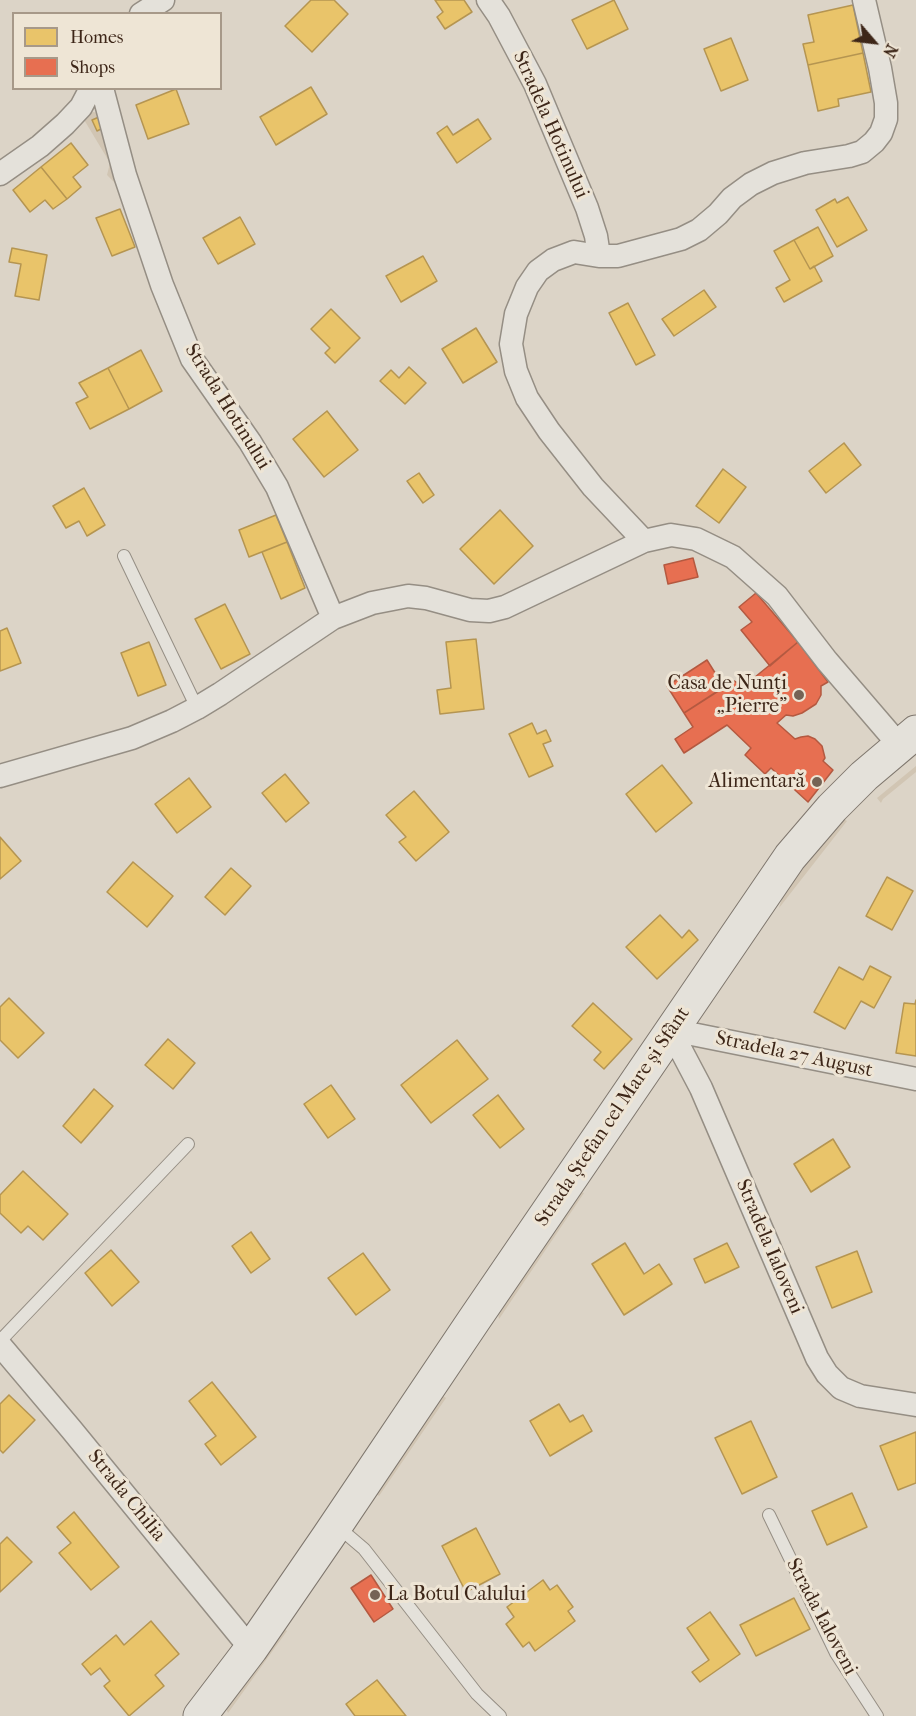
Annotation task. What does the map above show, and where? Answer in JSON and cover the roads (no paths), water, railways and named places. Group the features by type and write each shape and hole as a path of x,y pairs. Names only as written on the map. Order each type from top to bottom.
{"main road":[{"name":"Strada Ștefan cel Mare și Sfânt","path":"200,1716 250,1649 336,1525 790,857 832,808 864,776 908,739"}],"street":[{"path":"144,12 163,0"},
{"name":"Stradela Hotinului","path":"488,0 535,84 587,208 596,236 599,256"},
{"path":"644,541 593,487 549,431 527,398 516,371 511,344 516,314 527,287 538,271 553,260 574,252 618,256 681,240 699,230 732,198 751,184 773,173 805,163 862,152 874,142 881,134 886,120 886,103 864,0"},
{"path":"0,174 40,146 65,124 81,106 90,90"},
{"name":"Strada Hotinului","path":"103,90 129,186 162,285 192,359 250,442 277,487 333,618"},
{"path":"0,776 132,738 197,708 333,618 372,603 408,596 426,598 470,610 489,611 505,607 644,541 671,535 696,539 733,557 777,596 827,661 908,739"},
{"name":"Stradela 27 August","path":"672,1030 916,1079"},
{"name":"Stradela Ialoveni","path":"672,1030 701,1088 817,1358 827,1374 842,1388 860,1396 916,1406"},
{"name":"Strada Chilia","path":"0,1343 250,1649"}],"lane":[{"path":"124,556 197,708"},
{"name":"Strada Chilia","path":"0,1343 188,1144"},
{"name":"Strada Ialoveni","path":"770,1515 836,1653 877,1716"},
{"path":"336,1525 364,1549 477,1694 500,1716"}],"place":[{"name":"Casa de Nunți „Pierre”","path":"799,695"},
{"name":"Alimentară","path":"817,782"},
{"name":"La Botul Calului","path":"375,1595"}]}
